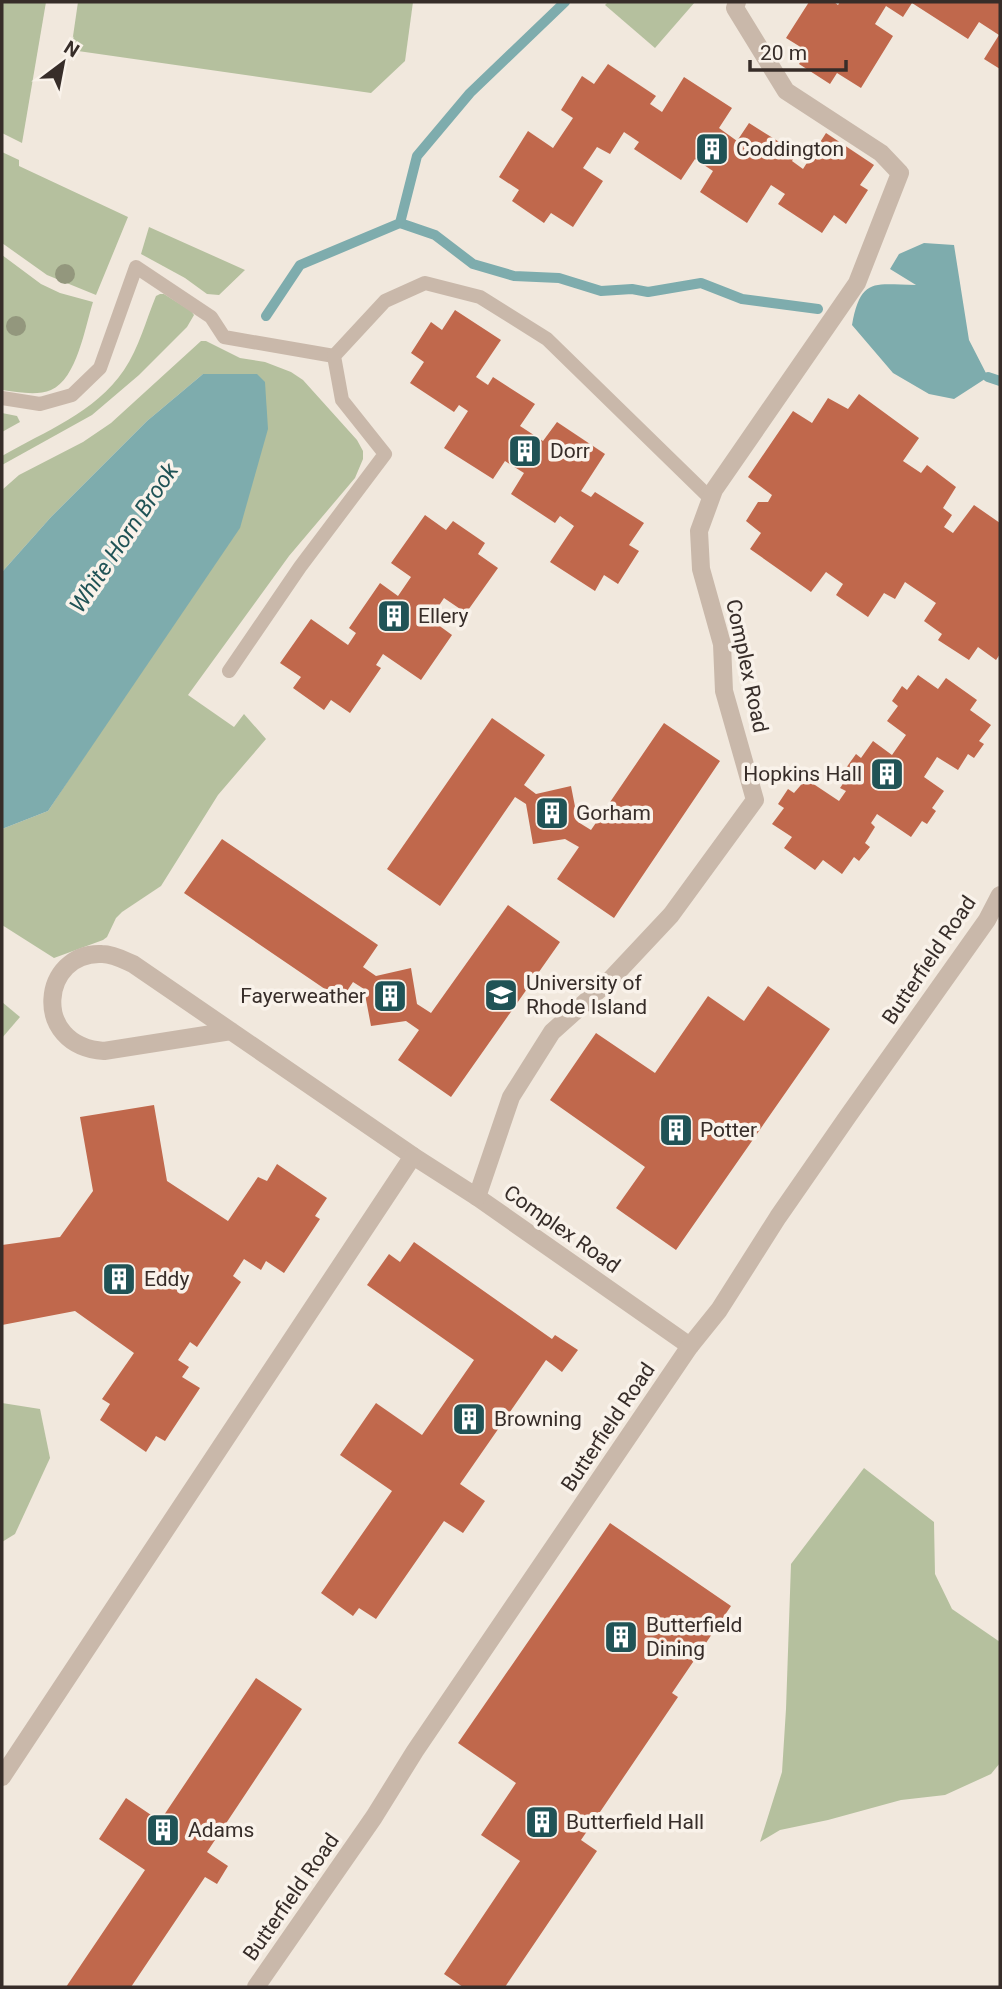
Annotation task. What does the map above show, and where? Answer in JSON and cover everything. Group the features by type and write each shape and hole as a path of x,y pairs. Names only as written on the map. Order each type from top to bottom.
{"street":[{"name":"Complex Road","path":"690,1346 477,1197 511,1097 552,1032 610,980 671,915 755,800 724,691 722,643 701,569 699,531 714,491 857,283 900,173 881,153 786,91 735,8 737,2"},
{"name":"Butterfield Road","path":"256,1987 374,1817 415,1751 690,1346 719,1310 778,1217 987,920 1000,895"},
{"path":"231,1031 104,1051 91,1050 76,1045 59,1028 52,1005 54,989 60,974 79,960 103,954 134,964 477,1197"},
{"path":"2,1777 413,1156"}],"lane":[{"path":"2,398 40,404 72,395 100,368 136,267 211,317 224,337 334,356"},
{"path":"334,356 385,301 425,283 480,296 547,339 711,499"},
{"path":"229,671 300,567 385,454 342,400 334,356"}],"green space":[{"path":"2,2 46,2 22,143 2,133"},
{"path":"78,2 413,2 405,61 371,93 71,50"},
{"path":"608,2 695,2 655,48 605,5"},
{"path":"2,152 19,160 19,166 128,217 96,295 47,275 2,243"},
{"path":"149,227 245,270 219,295 207,294 185,278 141,254"},
{"path":"2,255 41,284 60,293 93,302 74,364 60,384 51,390 33,393 2,390"},
{"path":"160,294 191,311 194,315 187,327 139,375 92,415 2,465 2,456 84,410 112,385 129,361 156,296"},
{"path":"201,341 240,358 265,362 303,380 357,440 363,451 363,459 355,478 289,556 188,695 234,727 244,714 266,739 218,795 161,886 122,912 103,940 54,958 2,925 2,829 48,811 119,704 203,374 147,421 51,517 2,572 2,490 19,475 83,442 111,423"},
{"path":"2,413 17,416 20,422 2,432"},
{"path":"2,1002 20,1017 2,1038"},
{"path":"2,1403 40,1409 50,1458 15,1534 2,1542"},
{"path":"864,1468 934,1522 935,1574 952,1609 1000,1642 1000,1763 991,1774 945,1795 901,1800 780,1830 760,1842 782,1772 791,1564"}],"water":[{"path":"924,243 954,245 969,340 988,377 954,399 929,394 893,373 852,325 860,298 865,291 880,285 916,285 890,269 899,254"},
{"path":"203,374 257,374 265,382 268,429 240,528 48,811 2,829 2,572 51,517 147,421"}],"building":[{"path":"809,2 834,2 838,5 840,2 1000,2 1000,69 984,59 999,35 979,22 968,39 912,3 903,17 886,6 875,24 893,36 861,88 837,73 830,84 799,64 807,51 786,38"},
{"name":"Coddington","path":"608,64 656,96 650,104 662,112 684,77 732,108 719,128 737,141 749,123 797,153 792,161 803,169 826,133 874,165 860,185 868,190 846,224 834,215 822,233 778,204 785,194 771,185 747,223 700,192 713,171 695,159 681,180 634,149 639,142 624,132 610,154 597,147 583,168 603,181 573,227 551,213 544,223 512,201 519,190 499,177 528,131 553,148 573,118 561,110 582,76 594,84"},
{"name":"Dorr","path":"455,310 501,340 476,377 488,385 493,377 535,404 520,426 543,441 557,422 605,454 581,491 591,497 595,492 644,523 629,545 639,551 618,584 604,575 595,591 550,562 574,526 560,516 555,523 511,494 524,473 505,461 493,479 444,448 468,411 459,405 454,412 410,383 424,362 411,353 431,322 442,330"},
{"path":"859,394 919,438 903,461 921,473 927,465 956,487 943,508 952,515 944,527 953,533 974,505 1000,523 1000,654 996,660 978,647 969,660 938,640 942,634 924,621 936,603 905,582 895,599 884,593 868,617 836,595 843,584 826,572 811,592 750,549 761,533 746,521 758,502 768,502 772,495 748,477 793,411 812,423 828,398 848,409"},
{"name":"Ellery","path":"425,515 446,530 453,521 485,543 478,554 498,568 466,613 444,598 430,619 452,635 421,680 383,654 376,665 381,668 350,713 331,700 324,710 293,688 301,677 280,663 311,619 348,645 356,633 349,628 380,583 398,596 411,577 391,563"},
{"name":"Hopkins Hall","path":"918,675 938,689 946,678 977,700 970,710 991,725 979,741 984,744 974,758 968,754 958,770 937,757 924,777 944,791 932,808 936,811 927,824 922,821 911,837 877,814 871,823 875,827 865,843 870,847 859,861 854,857 842,874 823,860 815,870 784,848 792,837 772,824 784,808 778,804 788,789 794,793 806,779 839,801 846,791 840,788 851,772 846,768 856,754 861,758 873,741 892,755 906,735 887,721 898,706 892,701 902,686 907,690"},
{"path":"492,718 545,755 524,785 536,794 571,786 578,822 591,830 664,723 720,761 614,918 557,879 579,847 565,839 533,844 526,804 515,797 440,906 387,869"},
{"path":"222,839 378,945 363,967 376,976 411,968 417,1004 431,1013 508,905 560,942 451,1097 398,1060 419,1030 406,1021 371,1026 364,989 353,982 341,1000 184,893"},
{"name":"Potter","path":"768,986 830,1029 676,1250 616,1208 645,1167 550,1100 596,1033 655,1073 708,996 744,1021"},
{"name":"Eddy","path":"154,1105 167,1181 228,1221 258,1177 267,1181 277,1164 327,1198 315,1216 320,1219 284,1273 266,1261 261,1270 244,1259 233,1276 241,1282 197,1347 190,1342 178,1360 189,1367 182,1377 200,1388 165,1441 156,1436 146,1452 100,1420 110,1404 102,1399 134,1353 75,1311 2,1325 2,1245 60,1237 93,1191 80,1117"},
{"name":"Browning","path":"414,1242 552,1339 555,1335 578,1350 562,1372 546,1360 460,1484 485,1501 463,1533 444,1521 376,1619 359,1608 353,1616 321,1593 392,1491 340,1455 376,1403 422,1435 474,1360 367,1285 389,1254 400,1262"},
{"path":"610,1523 731,1606 672,1693 678,1697 581,1840 597,1851 505,1987 463,1987 444,1974 520,1861 481,1835 516,1783 458,1743"},
{"name":"Adams","path":"256,1678 302,1709 207,1852 228,1866 217,1884 205,1877 131,1987 66,1987 145,1870 99,1839 126,1798 160,1821"}],"waterway":[{"name":"White Horn Brook","path":"266,316 300,265 400,223 417,156 470,93 565,2"},
{"path":"400,223 435,235 473,264 514,276 559,278 601,291 632,289 648,292 701,283 742,299 818,309"},
{"path":"988,377 1000,381"}],"place":[{"name":"Coddington","path":"712,149"},
{"name":"Dorr","path":"525,451"},
{"name":"Ellery","path":"394,616"},
{"name":"Hopkins Hall","path":"887,774"},
{"name":"Gorham","path":"552,813"},
{"name":"University of Rhode Island","path":"501,995"},
{"name":"Fayerweather","path":"390,996"},
{"name":"Potter","path":"676,1130"},
{"name":"Eddy","path":"119,1279"},
{"name":"Browning","path":"469,1419"},
{"name":"Butterfield Dining","path":"621,1637"},
{"name":"Butterfield Hall","path":"542,1822"},
{"name":"Adams","path":"163,1830"}]}
